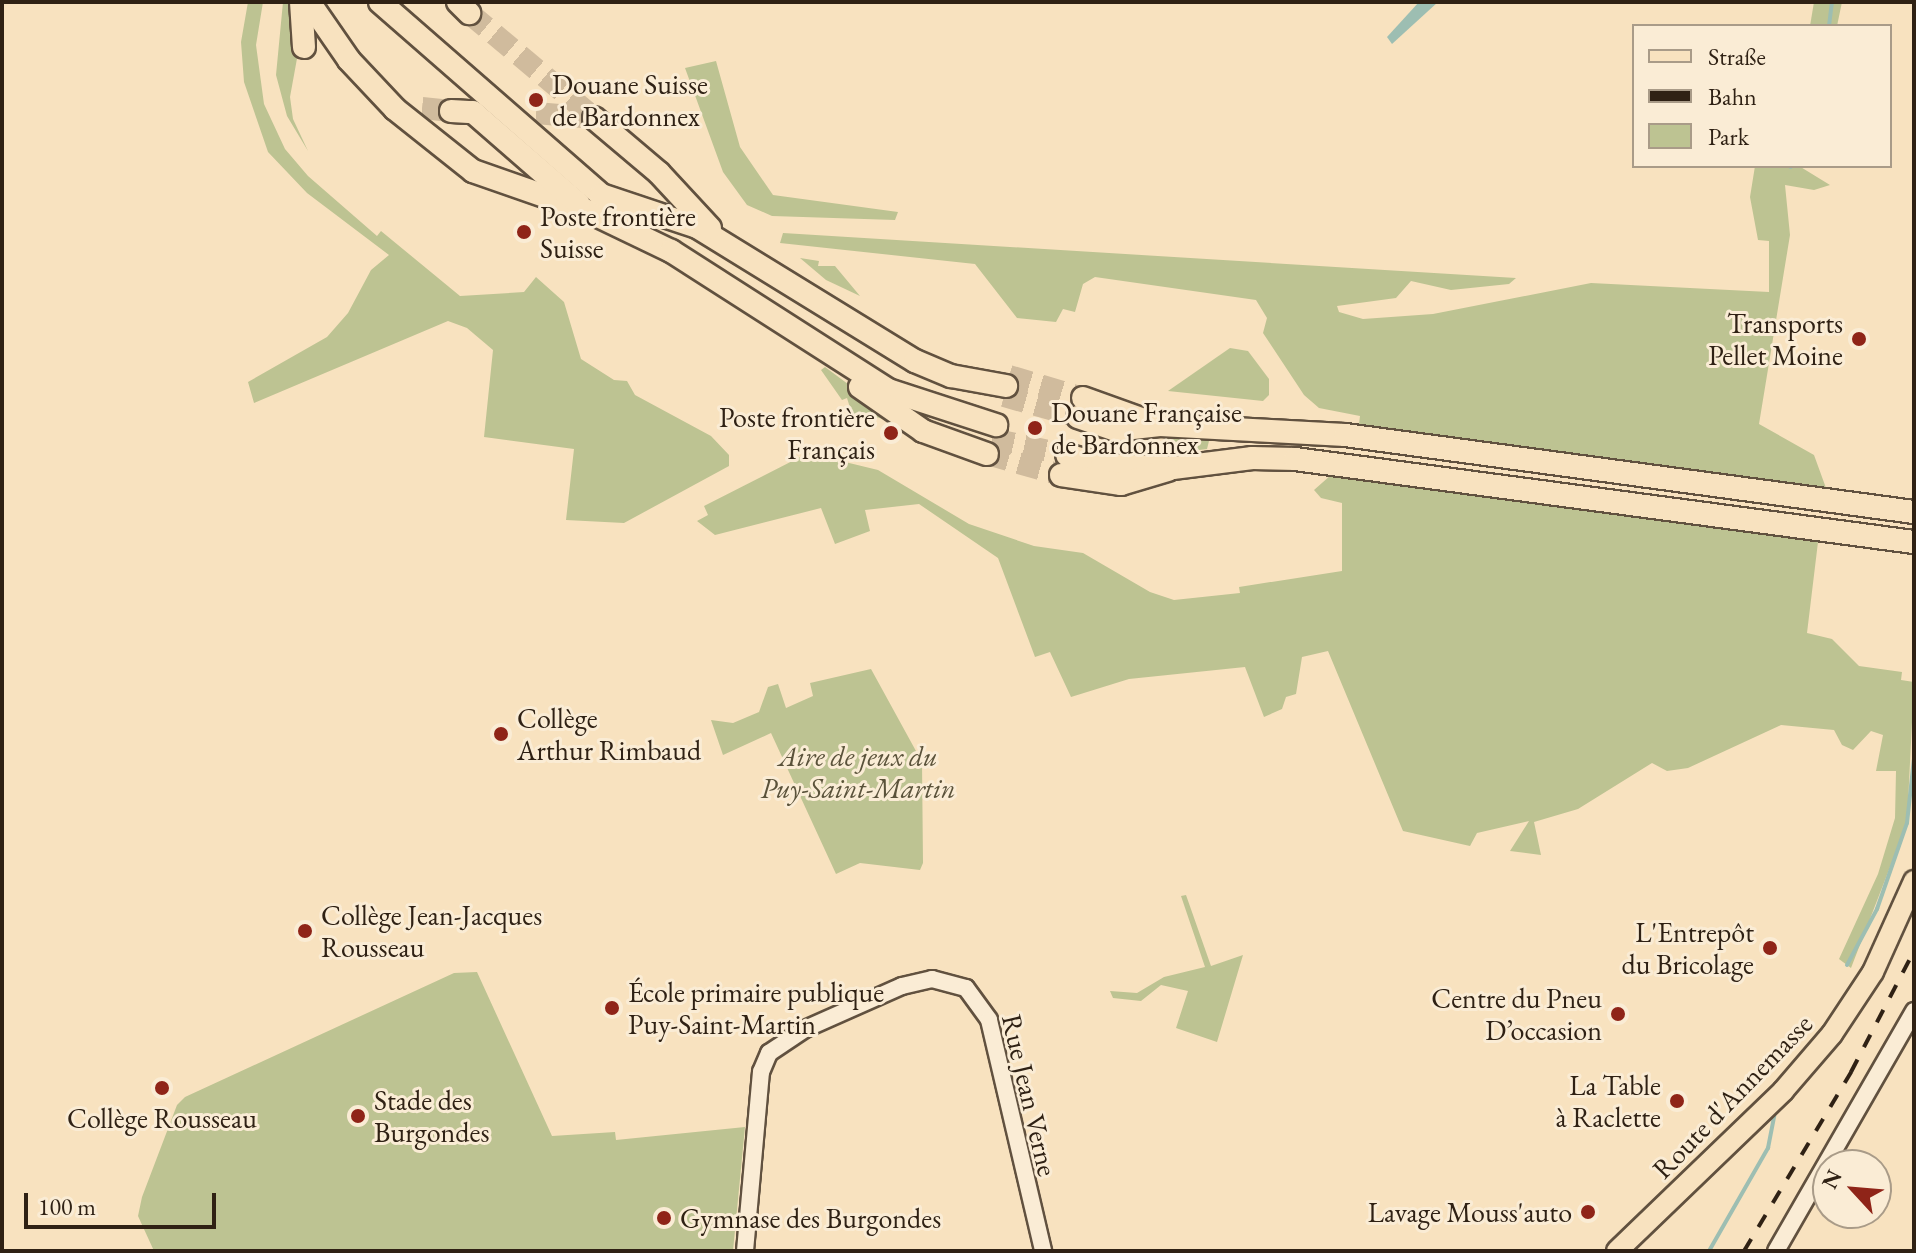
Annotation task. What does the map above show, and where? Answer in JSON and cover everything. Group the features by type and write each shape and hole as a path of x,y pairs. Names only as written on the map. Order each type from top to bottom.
{"highway":[{"path":"301,2 304,47"},
{"path":"380,2 610,200 678,218 718,238 900,353 951,376 1007,386"},
{"path":"314,12 381,93 473,171 590,212 711,273 943,424 992,439 913,426 815,354 689,276 576,221 462,177 357,91 332,60 314,12"},
{"path":"381,93 405,107 422,108"},
{"path":"505,110 536,113"},
{"path":"451,111 473,112 590,212"},
{"path":"594,118 659,173 718,238"},
{"path":"1080,407 1148,426 1348,435 1914,512"},
{"path":"1173,468 1136,484 1066,459 1173,468 1264,457 1344,465 1914,542"}],"main road":[{"name":"Route d'Annemasse","path":"1617,1251 1762,1112 1824,1043 1873,972 1914,881"}],"street":[{"name":"Rue Jean Verne","path":"745,1251 761,1072 769,1053 822,1021 902,986 932,979 966,988 989,1020 1043,1251"},
{"path":"1776,1251 1914,1011"}],"green space":[{"path":"248,2 263,2 256,45 264,104 285,149 308,176 377,236 381,231 460,296 524,292 536,277 564,302 581,359 614,380 627,381 635,395 711,436 729,455 729,466 624,523 566,520 574,449 484,437 493,350 467,328 448,321 254,403 248,382 327,337 348,313 371,270 389,255 307,193 268,152 244,82 241,42"},
{"path":"283,2 291,2 300,42 290,97 293,119 308,151 287,116 276,75"},
{"path":"1814,2 1842,2 1837,24 1810,24"},
{"path":"716,61 740,147 773,195 898,212 895,220 772,216 747,205 723,172 685,68"},
{"path":"1755,168 1802,168 1830,185 1814,190 1785,185 1790,235 1759,424 1814,455 1826,488 1359,424 1360,416 1319,408 1304,395 1263,333 1267,318 1256,300 1095,277 1083,284 1075,312 1063,309 1056,322 1017,318 975,264 780,243 783,233 1516,278 1509,284 1451,290 1411,281 1396,298 1337,306 1339,312 1363,319 1433,314 1591,283 1769,292 1769,241 1758,240 1750,197"},
{"path":"800,258 819,261 818,266 835,266 860,296 826,280"},
{"path":"1230,348 1248,351 1269,379 1269,395 1263,401 1168,391"},
{"path":"825,367 887,413 883,419 876,417 872,430 852,414 847,398 842,400 821,370"},
{"path":"1165,436 1210,437 1207,449 1166,454"},
{"path":"808,453 878,470 969,524 1034,546 1083,553 1150,592 1174,600 1240,593 1239,587 1342,571 1342,503 1321,498 1314,490 1331,475 1818,542 1807,633 1832,639 1859,666 1902,672 1901,680 1914,682 1907,823 1851,968 1839,959 1878,874 1895,818 1896,771 1876,771 1883,735 1871,731 1853,750 1842,745 1834,730 1781,725 1688,768 1667,771 1652,763 1578,809 1534,822 1541,855 1510,851 1529,821 1477,833 1470,846 1403,831 1328,651 1302,657 1296,694 1286,697 1282,709 1264,717 1245,667 1129,679 1071,697 1050,652 1035,657 998,558 919,504 865,510 870,531 835,544 821,508 715,535 697,521 708,515 704,506"},
{"name":"Aire de jeux du Puy-Saint-Martin","path":"871,669 922,762 923,863 920,870 860,863 836,874 771,733 723,755 711,720 733,723 759,712 768,687 778,684 786,708 813,696 810,683"},
{"path":"1186,895 1211,966 1243,955 1217,1042 1176,1028 1188,991 1161,985 1141,1001 1113,998 1110,991 1137,993 1164,977 1205,967 1181,896"},
{"name":"Stade des Burgondes","path":"477,972 552,1136 615,1132 616,1140 745,1127 733,1251 154,1251 138,1216 142,1197 177,1105 185,1097 454,973"}],"water":[{"path":"1419,2 1438,2 1392,44 1387,37"}],"waterway":[{"path":"1829,24 1832,2"},
{"path":"1847,965 1877,909 1907,823 1914,759"},
{"path":"1709,1251 1768,1148 1774,1116"}],"tunnel":[{"path":"469,13 594,118"},
{"path":"422,108 451,111"},
{"path":"536,113 594,118"},
{"path":"1009,376 1083,398"},
{"path":"1004,396 1078,417"},
{"path":"992,439 1067,455"},
{"path":"987,454 1061,475"}],"railway":[{"path":"1744,1251 1851,1072 1914,951"}],"place":[{"name":"Douane Suisse de Bardonnex","path":"536,100"},
{"name":"Poste frontière Suisse","path":"524,232"},
{"name":"Transports Pellet Moine","path":"1859,339"},
{"name":"Douane Française de Bardonnex","path":"1035,428"},
{"name":"Poste frontière Français","path":"891,433"},
{"name":"Collège Arthur Rimbaud","path":"501,734"},
{"name":"Collège Jean-Jacques Rousseau","path":"305,931"},
{"name":"L'Entrepôt du Bricolage","path":"1770,948"},
{"name":"École primaire publique Puy-Saint-Martin","path":"612,1008"},
{"name":"Centre du Pneu D’occasion","path":"1618,1014"},
{"name":"Collège Rousseau","path":"162,1088"},
{"name":"La Table à Raclette","path":"1677,1101"},
{"name":"Stade des Burgondes","path":"358,1116"},
{"name":"Lavage Mouss'auto","path":"1588,1212"},
{"name":"Gymnase des Burgondes","path":"664,1218"}]}
